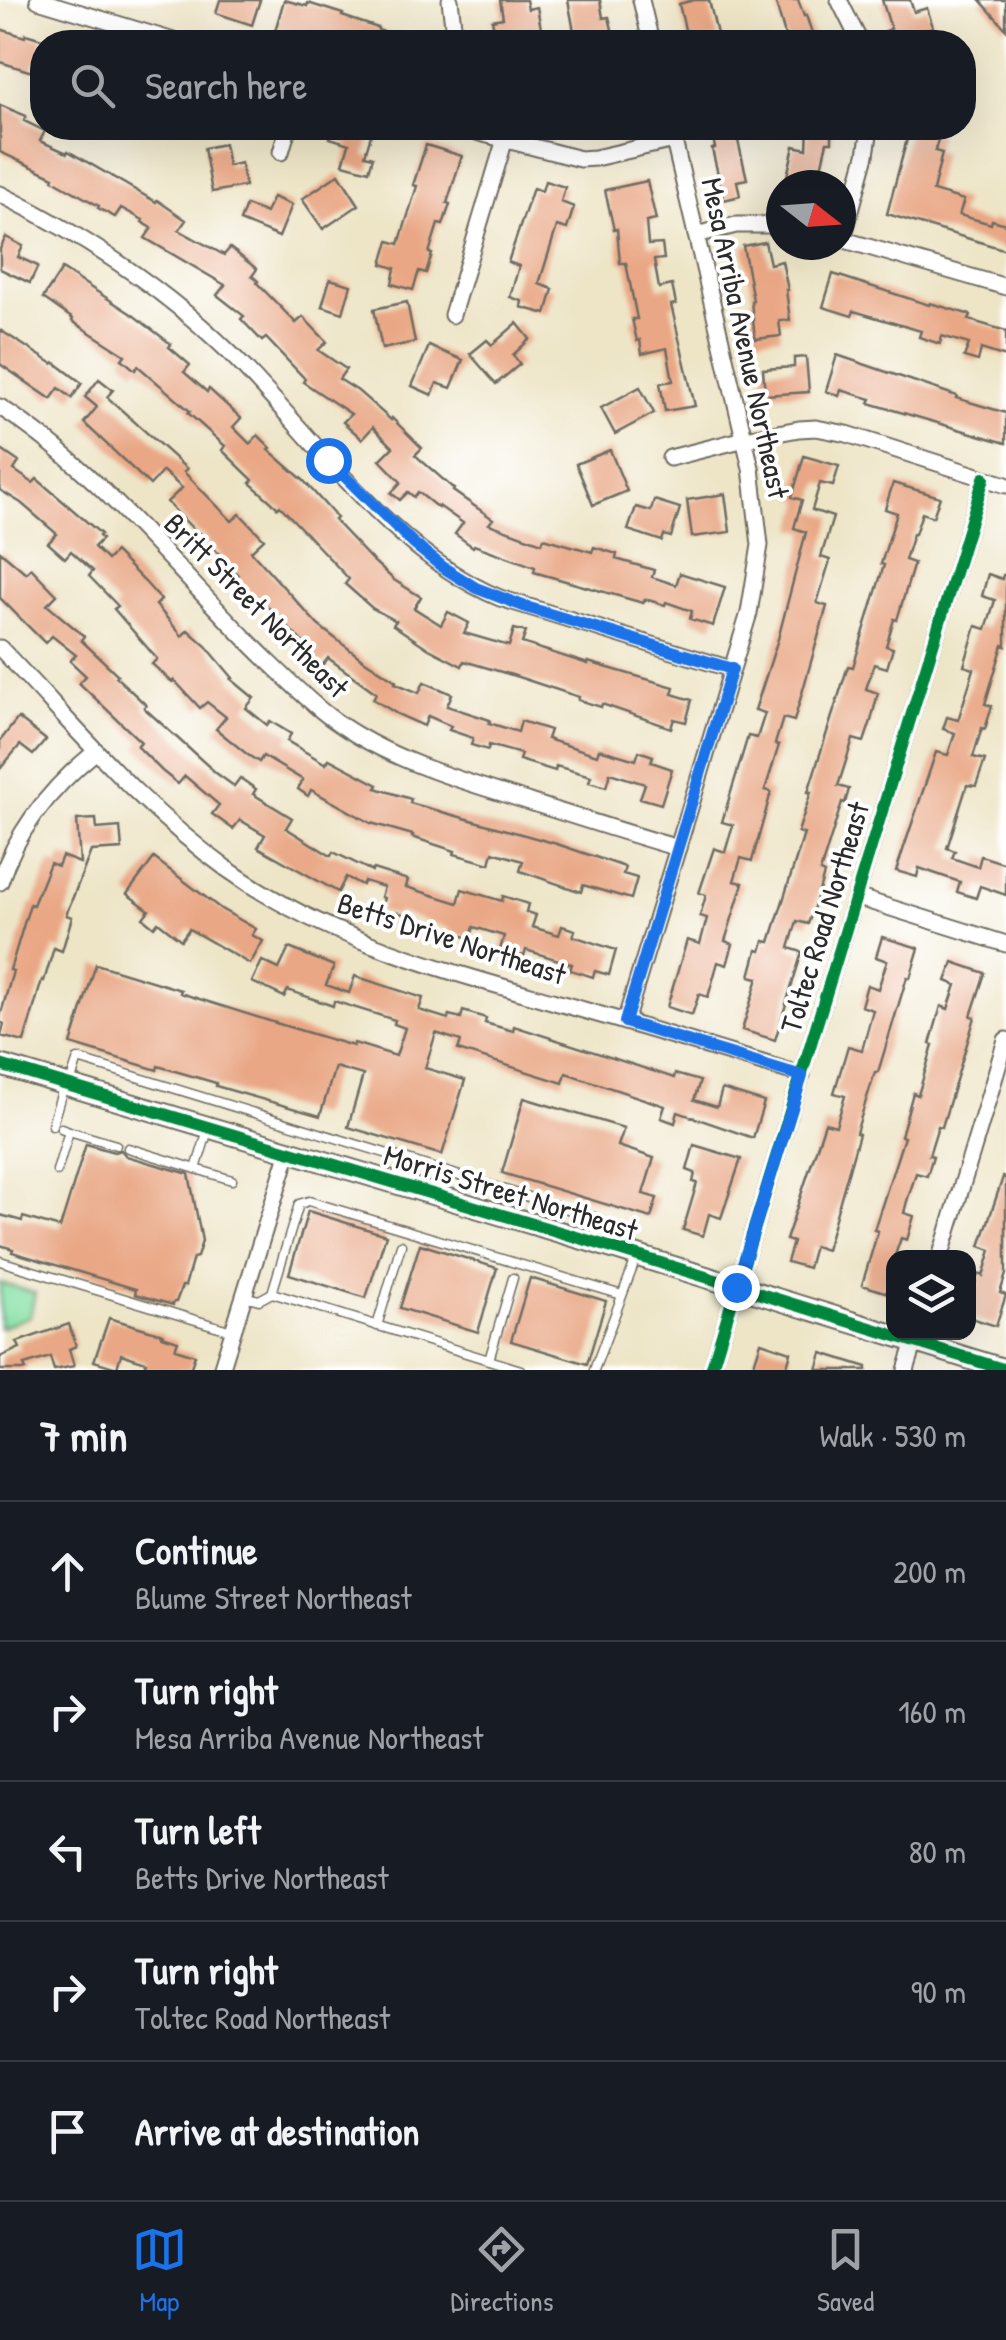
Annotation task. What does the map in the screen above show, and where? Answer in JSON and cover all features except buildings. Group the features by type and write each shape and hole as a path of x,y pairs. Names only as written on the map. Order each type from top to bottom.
{"street":[{"path":"38,0 137,30"},
{"path":"450,0 454,30"},
{"path":"641,0 648,30"},
{"path":"839,0 854,30"},
{"path":"280,152 284,140"},
{"path":"452,314 505,140"},
{"path":"509,140 580,160 653,140"},
{"name":"Mesa Arriba Avenue Northeast","path":"625,1022 749,613 760,545 745,439 673,140"},
{"path":"856,190 868,140"},
{"path":"0,194 73,232 206,330 328,460 444,568 500,598 732,669"},
{"path":"696,234 736,225 766,225"},
{"path":"856,243 1006,287"},
{"name":"Britt Street Northeast","path":"0,406 54,446 111,498 221,616 331,718 365,740 428,769 678,848"},
{"path":"670,458 799,428 831,430 1006,485"},
{"name":"Toltec Road Northeast","path":"711,1370 984,478"},
{"name":"Betts Drive Northeast","path":"0,648 94,752 150,806 226,868 314,920 429,966 802,1076"},
{"path":"0,882 18,840 37,810 68,774 94,752"},
{"path":"856,897 1006,944"},
{"path":"942,1250 1006,1040"},
{"name":"Morris Street Northeast","path":"0,1066 886,1329"},
{"path":"220,1370 288,1151"},
{"path":"906,1370 915,1340"},
{"name":"Morris Street Northeast","path":"924,1340 1006,1370"}],"lane":[{"path":"57,1171 67,1085 78,1060 600,1219 593,1242"},
{"path":"196,1169 209,1127"},
{"path":"61,1128 116,1145"},
{"path":"128,1148 232,1180"},
{"path":"244,1296 260,1300 272,1293 299,1204 309,1201 622,1295"},
{"path":"270,1212 294,1220"},
{"path":"377,1326 401,1245"},
{"path":"594,1370 637,1256"},
{"path":"0,1261 232,1332"},
{"path":"489,1360 513,1278"},
{"path":"272,1293 520,1370"}],"green space":[{"path":"0,1283 35,1293 30,1316 0,1328"}],"cycle path":[{"path":"711,1370 984,478"},
{"path":"0,1065 1006,1370"}],"route":[{"path":"328,460 414,544 476,588 526,607 732,669 625,1022 802,1076 736,1287"}]}
